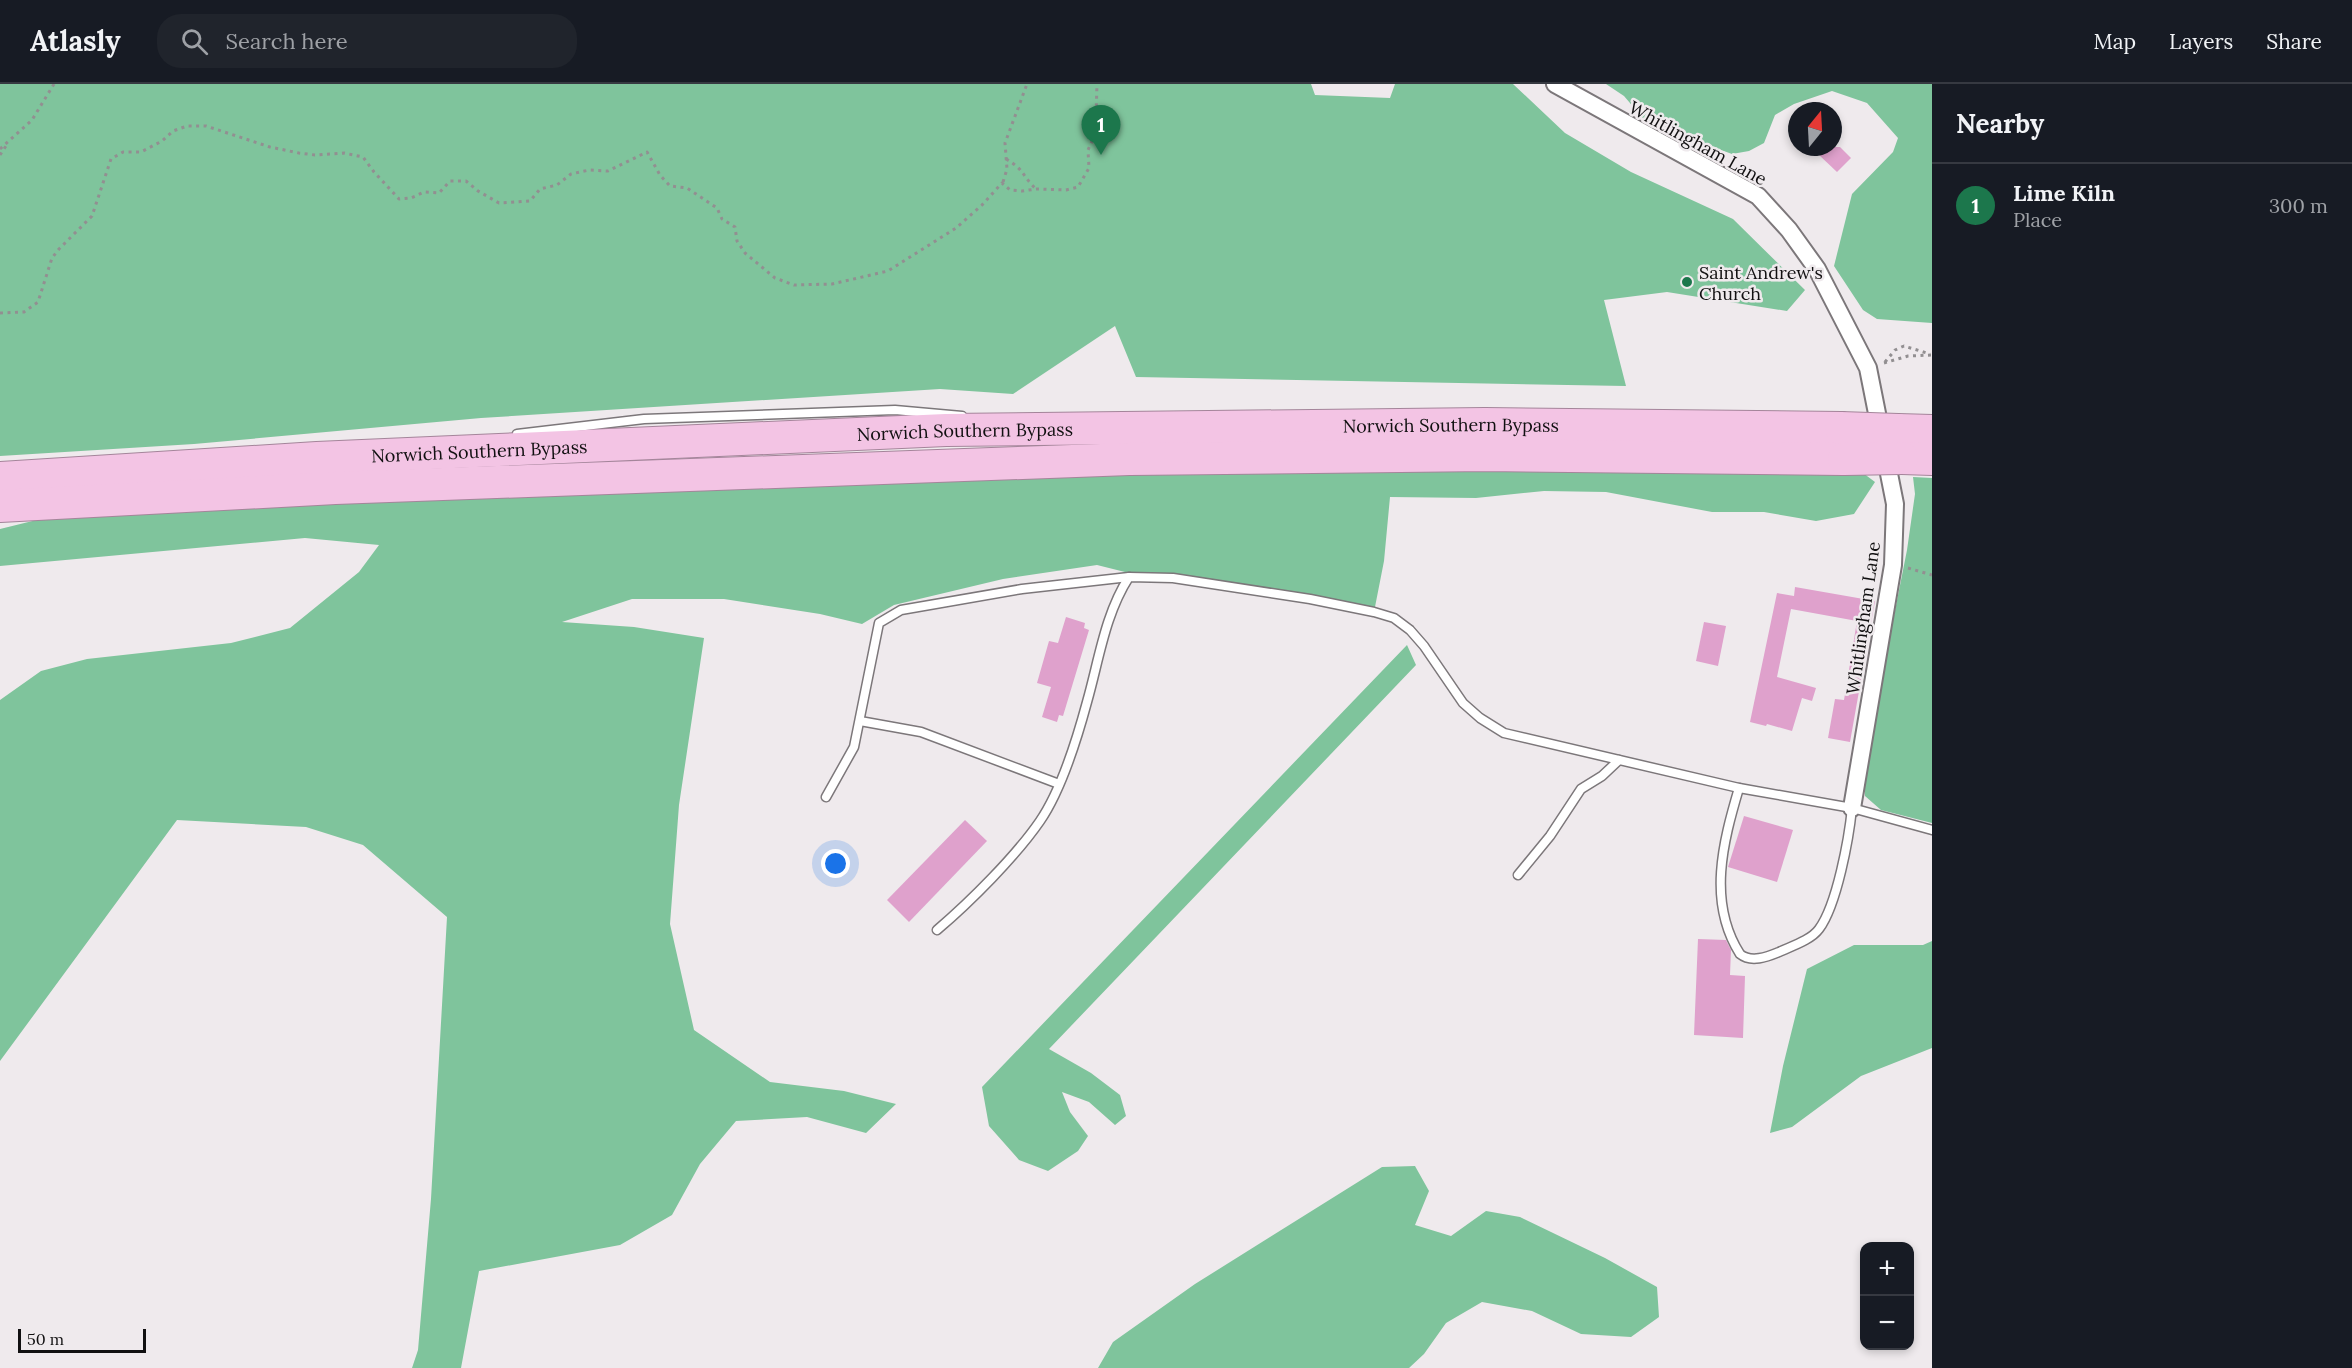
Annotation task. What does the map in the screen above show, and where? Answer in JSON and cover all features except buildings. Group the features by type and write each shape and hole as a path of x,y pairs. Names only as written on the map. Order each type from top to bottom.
{"highway":[{"name":"Norwich Southern Bypass","path":"0,478 317,458 946,430 1069,428 1485,424 1841,428 1911,449"},
{"name":"Norwich Southern Bypass","path":"5,511 59,502 324,489 1130,459 1486,455 1844,459 1911,449 1932,431"}],"street":[{"name":"Whitlingham Lane","path":"1555,84 1758,196 1789,230 1817,269 1868,368 1895,504 1893,564 1852,808"}],"lane":[{"path":"506,435 644,419 703,416 895,410 969,416"},
{"path":"991,419 1069,428"},
{"path":"317,458 447,442"},
{"path":"826,797 854,747 879,623 901,610 1022,589 1129,577 1173,578 1310,599 1394,618 1410,630 1424,646 1463,703 1480,718 1504,733 1739,788 1852,808 1932,830"},
{"path":"937,930 1016,850 1041,820 1059,784 1086,705 1109,617 1119,592 1129,577"},
{"path":"860,722 921,732 1059,784"},
{"path":"1518,875 1550,836 1581,789 1602,776 1619,760"},
{"path":"1739,788 1724,841 1720,869 1724,922 1740,954 1749,958 1760,959 1776,954 1809,938 1819,929 1839,879 1849,839 1852,808"}],"path":[{"path":"0,155 32,120 54,84"},
{"path":"0,313 24,312 38,302 52,258 92,216 111,159 123,152 141,152 162,141 173,130 187,126 206,126 270,147 299,153 315,155 344,153 363,157 399,199 411,198 424,192 439,193 450,181 466,181 498,203 530,201 540,189 557,185 571,174 589,170 608,171 647,152 660,175 670,186 687,188 717,208 722,219 735,227 737,241 744,253 758,266 775,278 794,285 832,284 888,271 956,228 982,205 1002,183 1007,169 1005,143 1027,84"},
{"path":"1002,183 1010,190 1078,187 1089,168 1088,150 1095,130 1097,84"},
{"path":"0,149 8,144"},
{"path":"1005,158 1023,170 1036,189"},
{"path":"1885,362 1895,350 1904,346 1932,354"},
{"path":"1868,368 1908,356 1932,354"},
{"path":"1893,564 1932,575"}],"green space":[{"path":"0,84 1311,84 1315,95 1390,98 1395,84 1513,84 1565,133 1631,172 1733,219 1805,290 1787,311 1667,292 1604,300 1626,386 1136,377 1115,326 1013,394 940,389 481,418 194,444 0,456"},
{"path":"1606,84 1932,84 1932,323 1877,319 1863,310 1834,266 1852,194 1893,152 1898,138 1867,103 1832,91 1800,102 1788,102 1788,107 1775,115 1764,143 1749,151 1732,154 1647,123 1624,96"},
{"path":"1851,464 1875,482 1854,514 1816,521 1764,512 1712,512 1606,492 1544,491 1476,498 1390,497 1384,561 1374,612 1145,577 1097,565 1003,579 894,605 862,624 820,614 724,599 632,599 562,622 634,627 704,638 679,805 670,924 694,1030 770,1082 844,1091 896,1104 866,1133 807,1117 736,1121 700,1164 672,1215 620,1245 479,1271 461,1368 412,1368 418,1350 431,1199 447,917 363,845 306,827 177,820 0,1061 0,700 41,671 87,659 231,643 290,628 359,572 379,545 305,538 0,566 0,529 61,514 1130,466"},
{"path":"1913,477 1932,478 1932,823 1881,810 1865,796 1863,772 1907,550 1915,494"},
{"path":"1407,645 1416,665 1049,1049 1091,1073 1120,1095 1126,1116 1115,1125 1089,1102 1062,1092 1070,1112 1088,1136 1078,1151 1048,1171 1019,1160 989,1126 982,1087"},
{"path":"1932,941 1932,1048 1861,1076 1792,1127 1770,1133 1783,1066 1807,969 1854,945 1923,945"},
{"path":"1415,1166 1429,1191 1415,1225 1451,1236 1486,1211 1520,1217 1605,1258 1657,1287 1659,1317 1631,1337 1581,1334 1532,1311 1482,1302 1446,1323 1424,1354 1409,1368 1098,1368 1113,1342 1195,1284 1382,1167"}],"place":[{"name":"Lime Kiln","path":"1101,155"},
{"name":"Saint Andrew's Church","path":"1687,282"}]}
